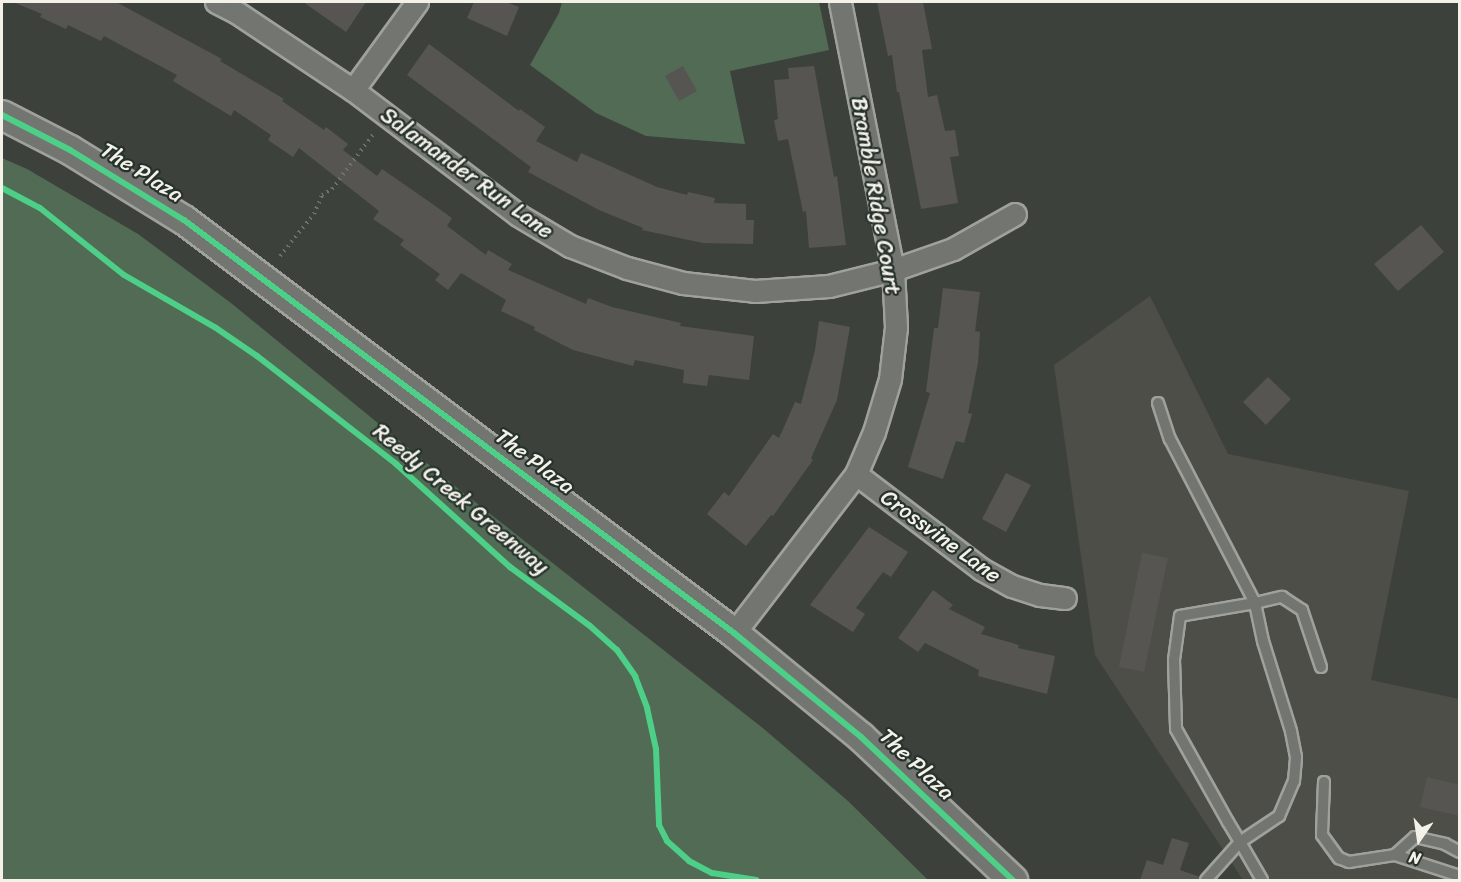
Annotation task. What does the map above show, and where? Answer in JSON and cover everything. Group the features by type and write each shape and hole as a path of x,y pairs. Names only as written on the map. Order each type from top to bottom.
{"street":[{"name":"Salamander Run Lane","path":"216,2 353,90 518,215 570,246 627,268 683,283 755,291 829,286 893,270 953,249 1015,214"},
{"path":"353,90 417,2"},
{"name":"Bramble Ridge Court","path":"734,633 856,474 874,432 890,379 896,327 893,270 840,2"},
{"name":"The Plaza","path":"2,115 70,150 184,220 734,633 861,737 1013,880"},
{"name":"Crossvine Lane","path":"856,474 981,568 1012,586 1040,595 1065,598"}],"lane":[{"path":"1158,403 1170,439 1255,603 1263,642 1291,731 1296,757 1294,781 1279,816 1240,842 1206,880"},
{"path":"1262,880 1176,729 1174,660 1180,616 1282,597 1302,610 1321,667"},
{"path":"1324,782 1323,835 1339,858 1349,862 1395,855 1460,876"},
{"path":"1395,855 1415,837 1445,844 1460,852"}],"path":[{"path":"280,256 314,214 322,195 332,189 375,132"}],"shaded area":[{"path":"1150,296 1228,454 1409,491 1371,680 1459,699 1459,880 1243,880 1095,655 1054,365"}],"green space":[{"path":"562,2 819,2 829,50 730,71 745,144 646,136 596,113 530,65 559,13"},
{"path":"2,158 27,169 138,234 231,303 461,491 764,729 848,801 928,880 2,880"}],"building":[{"path":"13,2 116,2 222,59 220,61 284,99 282,101 324,130 326,127 348,144 343,150 377,176 382,169 452,218 447,226 486,255 488,250 512,264 508,270 586,304 588,298 612,307 681,323 680,326 754,336 749,380 709,375 707,386 683,383 684,370 635,360 633,366 573,350 534,330 535,327 501,311 506,300 461,273 448,290 435,280 440,274 400,245 404,240 373,219 379,211 299,148 293,157 268,140 271,135 234,110 231,116 173,81 177,75 104,36 101,41 68,25 66,29 40,17 42,14"},
{"path":"303,2 366,2 346,32"},
{"path":"474,2 506,2 519,7 507,36 467,18"},
{"path":"877,2 923,2 932,49 922,50 928,97 937,95 945,131 955,130 959,156 950,157 958,203 921,209 899,92 897,92 892,55 888,56"},
{"path":"429,44 519,111 520,109 545,127 536,141 577,162 581,153 657,187 687,195 688,192 715,198 714,203 746,204 746,220 754,220 753,244 703,243 642,230 643,228 599,210 528,172 531,167 407,75"},
{"path":"683,66 697,91 679,101 665,76"},
{"path":"814,66 834,177 837,176 846,245 809,248 806,211 803,212 788,139 778,141 774,120 778,119 774,80 789,79 788,68"},
{"path":"1421,225 1444,252 1398,291 1374,264"},
{"path":"943,288 980,292 975,331 980,332 978,363 968,413 972,414 964,443 956,441 943,479 908,467 930,393 926,392 934,328 938,328"},
{"path":"819,321 850,327 837,400 811,458 813,460 773,516 771,515 746,546 707,514 724,492 729,496 773,434 779,438 795,402 801,404 815,350"},
{"path":"1268,377 1291,399 1266,425 1243,402"},
{"path":"1006,473 1031,485 1006,532 982,519"},
{"path":"869,527 908,552 891,577 883,572 856,608 865,614 853,632 810,605"},
{"path":"1142,553 1168,558 1144,672 1119,667"},
{"path":"933,590 953,605 949,609 985,627 981,634 1019,645 1018,648 1055,656 1047,694 978,676 979,670 925,643 918,652 898,638"},
{"path":"1427,777 1460,785 1460,816 1420,807"},
{"path":"1172,838 1189,843 1180,870 1200,877 1199,880 1140,880 1147,860 1163,865"}],"cycle path":[{"path":"2,115 70,150 184,220 734,633 861,737 1013,880"},
{"name":"Reedy Creek Greenway","path":"2,188 40,208 124,275 216,328 257,356 396,464 510,567 590,626 617,650 635,676 647,708 656,749 659,825 667,841 689,861 712,873 756,880"}]}
